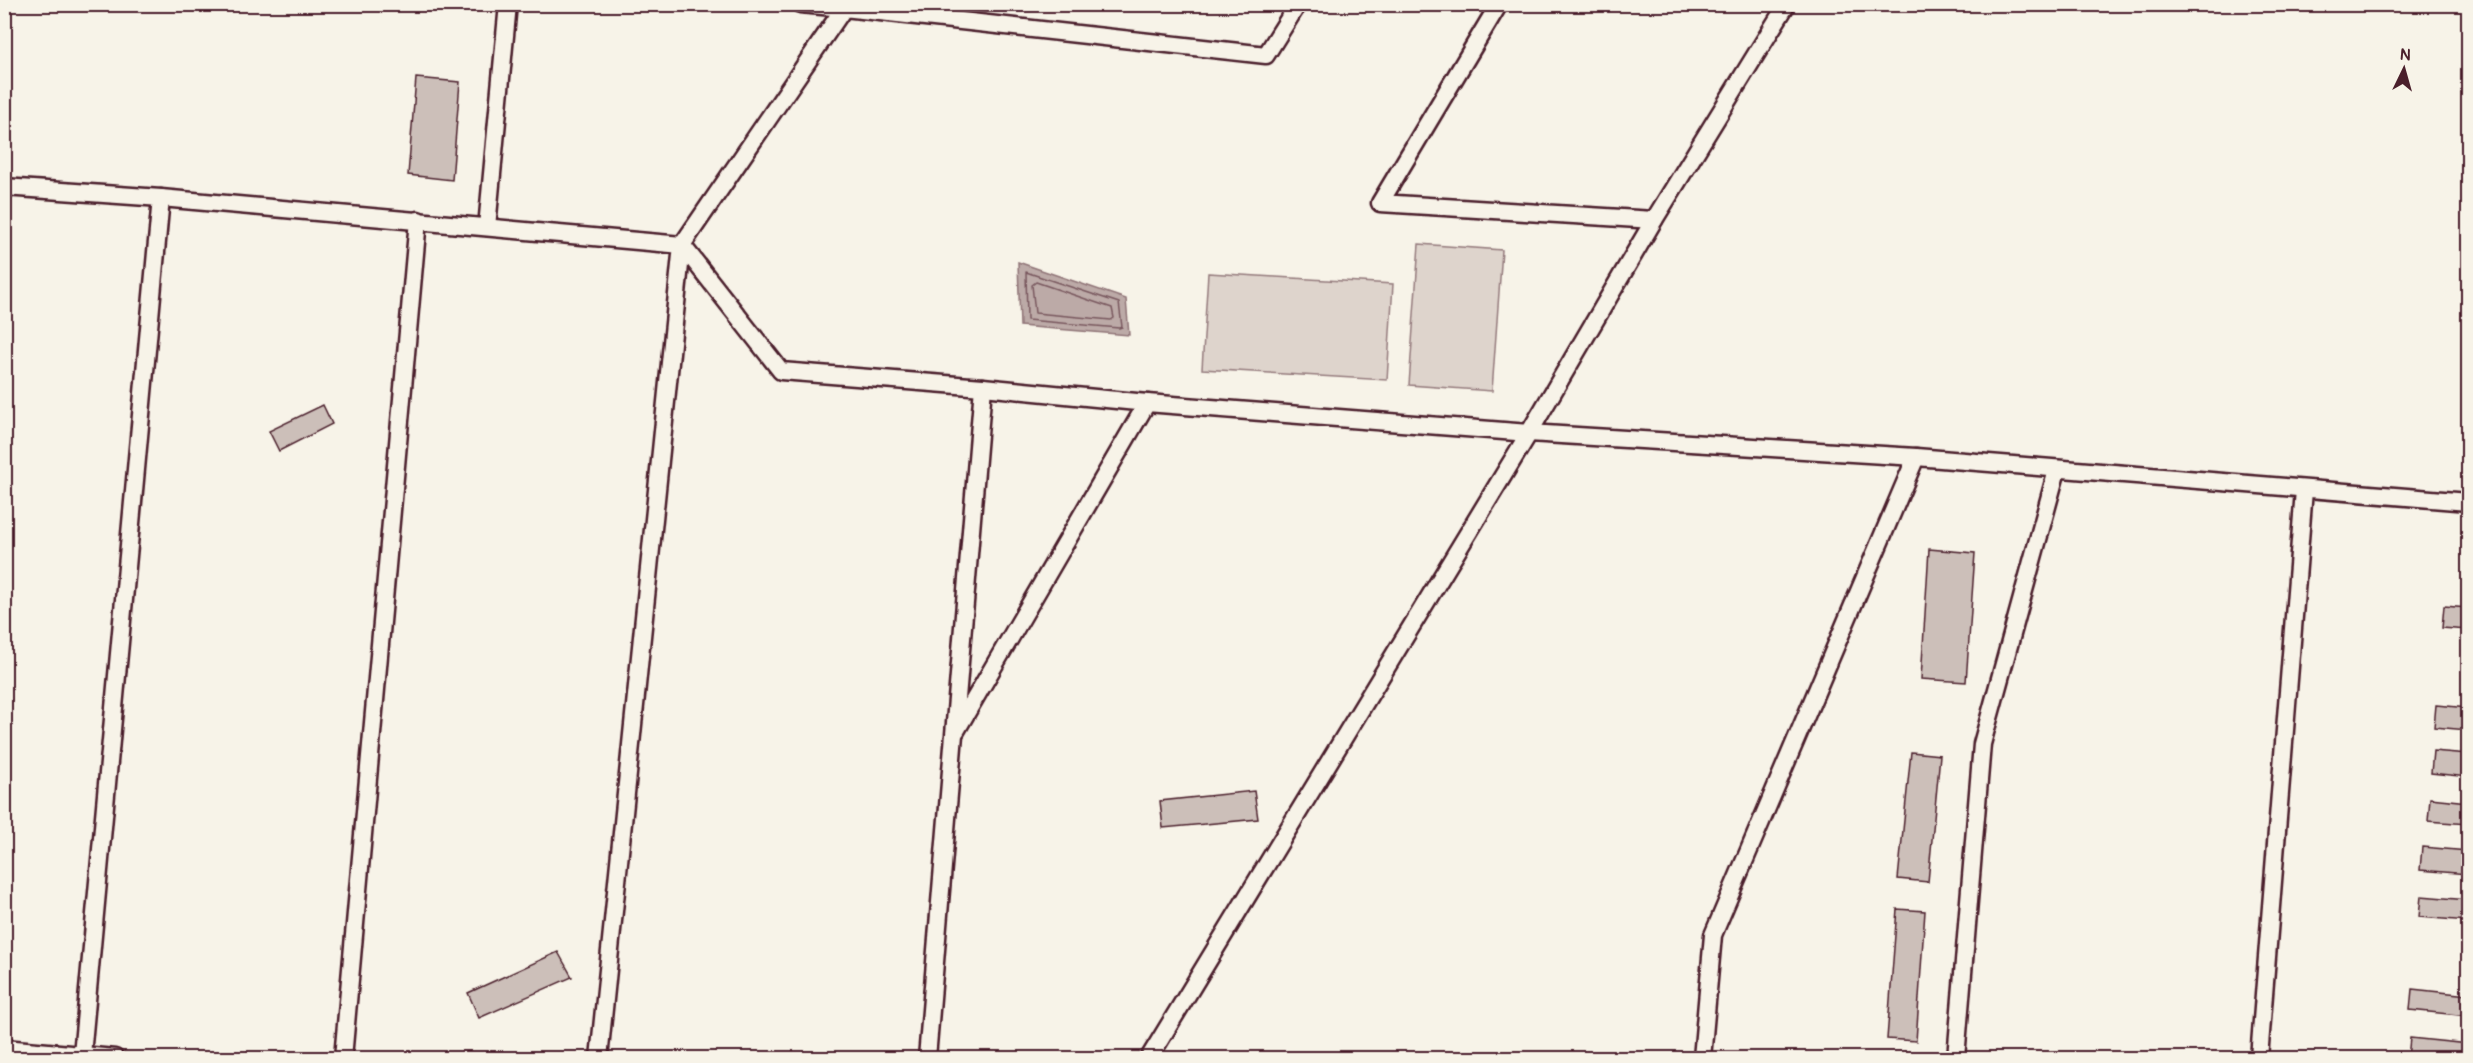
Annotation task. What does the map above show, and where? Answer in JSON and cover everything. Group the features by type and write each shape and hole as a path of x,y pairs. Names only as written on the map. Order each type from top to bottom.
{"lane":[{"path":"487,227 508,4"},
{"path":"800,4 1266,56 1298,4"},
{"path":"1499,4 1380,203 1654,220"},
{"path":"1149,1059 1529,433 1654,220 1787,4"},
{"path":"599,1059 682,245 844,8"},
{"path":"4,187 161,198 682,245 781,371 1529,433 1916,457 2469,502"},
{"path":"82,1055 161,198"},
{"path":"343,1059 418,220"},
{"path":"927,1059 952,737 983,387"},
{"path":"952,737 1147,403"},
{"path":"1702,1059 1713,935 1916,457"},
{"path":"1956,1059 1982,744 2057,470"},
{"path":"2259,1059 2304,490"},
{"path":"4,1048 115,1059"}],"shaded area":[{"path":"1419,244 1502,250 1492,391 1409,385"},
{"path":"1208,273 1393,284 1387,380 1202,369"}],"water":[{"path":"1018,262 1126,299 1129,335 1020,326"}],"building":[{"path":"416,78 460,82 452,180 408,175"},
{"path":"323,405 332,424 279,451 269,431"},
{"path":"1929,549 1975,553 1966,682 1921,679"},
{"path":"2444,606 2468,608 2468,630 2442,628"},
{"path":"2436,705 2468,708 2468,730 2434,727"},
{"path":"2433,751 2468,754 2468,777 2431,773"},
{"path":"1911,752 1940,755 1928,882 1898,879"},
{"path":"1254,791 1258,819 1163,828 1160,801"},
{"path":"2430,798 2468,802 2468,824 2428,821"},
{"path":"2422,847 2468,851 2468,874 2420,870"},
{"path":"2421,896 2468,900 2468,921 2419,917"},
{"path":"1897,909 1925,911 1916,1041 1887,1039"},
{"path":"558,952 572,977 479,1018 468,993"},
{"path":"2412,989 2468,995 2468,1016 2410,1010"},
{"path":"2410,1038 2468,1044 2468,1058 2408,1058"}]}
